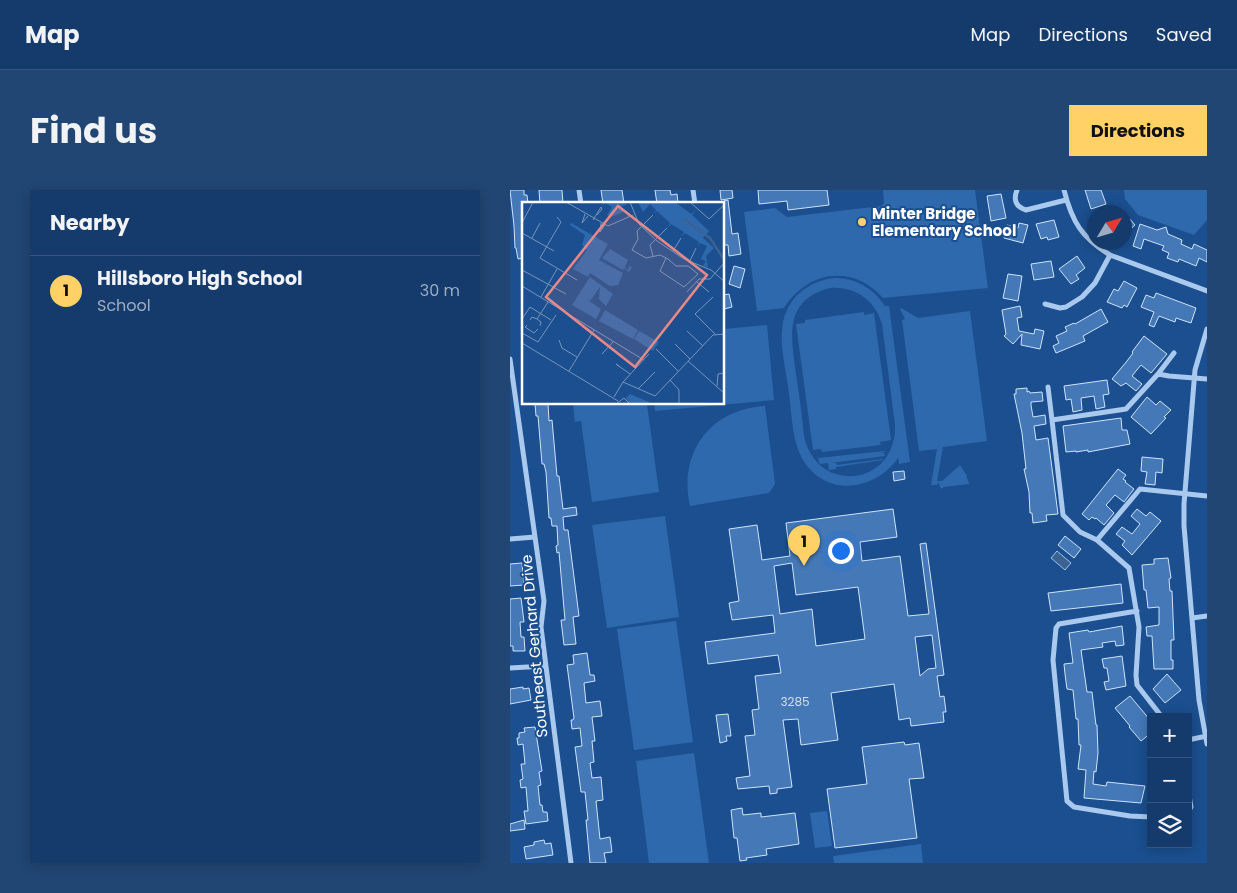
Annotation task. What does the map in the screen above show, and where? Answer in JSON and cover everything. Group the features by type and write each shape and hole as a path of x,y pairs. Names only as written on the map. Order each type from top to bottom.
{"street":[{"path":"1017,190 1015,200 1018,205 1026,210 1066,200"},
{"path":"1064,190 1077,228 1089,241 1110,255 1207,291"},
{"path":"1045,304 1060,308 1066,307 1082,297 1096,283 1110,255"},
{"path":"1207,329 1198,356 1194,378 1184,526 1199,700 1207,744"},
{"path":"1052,420 1126,409 1158,374 1174,352"},
{"name":"Southeast Gerhard Drive","path":"510,359 513,398 544,601 541,627 545,666 571,863"},
{"path":"1158,374 1207,379"},
{"path":"1048,387 1064,515 1080,532 1096,540 1130,568 1139,627 1137,685 1159,713"},
{"path":"1096,540 1140,489 1207,496"},
{"path":"510,539 535,537"},
{"path":"1137,612 1059,624 1056,628 1053,660 1067,801 1074,808 1147,817"},
{"path":"1192,618 1207,616"},
{"path":"510,668 545,666"},
{"path":"1192,739 1206,736"}],"shaded area":[{"name":"Minter Bridge Elementary School","path":"883,190 975,190 988,288 883,298 871,287 858,280 845,276 831,276 818,279 805,286 794,295 784,308 757,311 744,212 775,208 787,217 881,206 884,203"},
{"path":"1124,190 1207,190 1207,220 1194,235 1138,215 1132,205 1125,199"},
{"path":"842,278 857,282 875,294 885,306 889,306 910,462 899,464 898,458 877,478 851,486 837,485 824,480 813,472 799,453 792,419 783,353 782,330 787,310 798,294 814,283","holes":["830,288 848,289 863,296 879,315 882,324 895,425 892,445 883,461 871,471 855,476 839,475 824,468 812,455 804,436 793,347 792,334 794,322 797,311 804,301"]},
{"path":"901,308 918,318 970,311 987,441 943,447 937,481 942,481 960,465 966,474 969,484 941,489 938,482 937,485 931,485 937,449 919,451 902,320 905,319"},
{"path":"864,312 864,315 874,313 891,440 880,442 881,445 822,452 821,449 813,450 796,324 805,323 805,320"},
{"path":"767,325 774,400 725,405 725,329"},
{"path":"573,405 647,405 659,492 592,502 581,421 575,422"},
{"path":"654,405 720,405 655,411"},
{"path":"765,406 775,484 769,493 690,506 689,468 694,452 702,437 728,415 745,409"},
{"path":"885,451 879,453 884,453 885,456 831,463 836,463 837,465 883,460 836,467 836,469 829,470 828,463 820,464 818,458"},
{"path":"665,516 679,617 607,628 592,525"},
{"path":"1057,551 1071,563 1065,570 1051,558"},
{"path":"676,621 693,742 634,750 617,629"},
{"path":"694,753 709,863 649,863 636,761"},
{"path":"827,811 832,846 815,848 810,813"},
{"path":"921,844 923,863 834,863 833,856"}],"building":[{"path":"510,190 524,190 524,195 527,195 528,202 522,202 522,258 518,259 515,248"},
{"path":"539,190 562,190 563,202 540,202"},
{"path":"601,190 622,190 624,202 603,202"},
{"path":"655,190 670,190 671,195 677,194 678,202 657,202"},
{"path":"720,190 732,190 733,198 721,200"},
{"path":"758,190 827,190 829,205 788,210 787,201 759,204"},
{"path":"1085,190 1101,190 1106,204 1090,205"},
{"path":"1001,194 1006,218 991,221 987,196"},
{"path":"728,200 732,234 738,233 741,254 729,256 728,245 725,245 724,201"},
{"path":"1054,220 1059,237 1048,240 1047,237 1041,239 1036,224"},
{"path":"1019,223 1028,225 1023,243 1004,238 1007,225 1018,228"},
{"path":"1140,224 1157,230 1166,227 1168,234 1182,240 1181,244 1192,249 1194,244 1207,250 1207,262 1199,258 1196,266 1179,259 1178,262 1167,258 1169,253 1162,250 1164,246 1144,239 1141,249 1133,246"},
{"path":"1077,256 1085,268 1076,275 1079,279 1071,284 1059,269"},
{"path":"1051,261 1054,277 1034,280 1031,264"},
{"path":"734,266 745,269 740,288 729,284"},
{"path":"1008,274 1022,276 1018,301 1003,298"},
{"path":"1124,281 1137,288 1127,307 1124,305 1122,308 1107,302 1114,289 1118,291"},
{"path":"1156,293 1196,308 1191,323 1176,318 1175,322 1159,316 1154,327 1149,325 1154,312 1141,307 1146,295 1154,298"},
{"path":"729,294 732,307 725,309 725,295"},
{"path":"1020,306 1022,317 1017,318 1019,331 1034,334 1035,329 1044,331 1040,349 1021,345 1022,334 1013,344 1004,336 1006,334 1002,310"},
{"path":"1101,309 1108,322 1083,336 1085,341 1056,353 1053,346 1059,343 1056,336 1067,331 1065,327 1075,324"},
{"path":"1144,336 1167,354 1151,373 1141,365 1132,376 1142,384 1136,391 1126,383 1121,386 1112,379"},
{"path":"1107,380 1109,394 1103,395 1105,407 1096,409 1094,396 1081,398 1082,410 1073,412 1071,399 1066,400 1064,386"},
{"path":"1027,388 1027,392 1029,391 1030,393 1042,392 1043,401 1031,402 1031,405 1033,417 1045,415 1046,424 1034,426 1036,440 1048,438 1058,514 1046,515 1047,521 1033,523 1024,469 1026,469 1022,433 1014,394 1016,394 1016,389"},
{"path":"1147,397 1156,405 1160,401 1171,410 1151,434 1131,417"},
{"path":"535,405 548,405 549,421 552,420 557,476 559,476 563,509 576,507 577,515 563,517 564,530 568,530 579,616 573,617 576,644 564,645 561,620 565,620 559,552 557,553 556,546 558,545 557,526 552,526 551,518 549,518 546,472 544,464 542,464 538,416 536,416"},
{"path":"1121,418 1122,430 1127,430 1130,444 1088,452 1088,450 1066,452 1063,426"},
{"path":"1142,457 1163,459 1162,473 1156,472 1155,485 1145,484 1147,472 1141,471"},
{"path":"1118,469 1126,475 1123,479 1125,482 1134,489 1124,502 1115,495 1106,505 1114,513 1104,525 1096,518 1092,517 1089,520 1082,514"},
{"path":"904,471 905,479 894,481 893,472"},
{"path":"893,509 897,537 860,542 862,561 900,556 908,616 929,614 920,544 926,543 944,675 937,676 940,697 944,696 946,712 943,712 944,722 911,726 910,718 899,720 894,684 831,693 838,740 801,745 798,719 783,720 792,787 777,789 777,793 770,794 769,786 738,789 736,778 750,776 745,736 755,735 752,710 759,709 755,676 781,673 778,655 708,664 705,642 775,633 773,615 732,620 729,603 739,601 729,529 757,525 762,560 790,556 786,523","holes":["792,563 796,595 858,587 865,639 816,646 812,609 780,614 774,566","932,635 936,668 928,669 920,676 915,637"]},
{"path":"1137,509 1146,516 1150,512 1161,521 1132,555 1122,545 1125,541 1116,534 1122,527 1132,534 1140,524 1131,516"},
{"path":"1065,536 1081,549 1074,558 1058,545"},
{"path":"1168,558 1171,578 1169,579 1170,591 1172,591 1174,640 1171,640 1171,660 1173,660 1173,669 1154,669 1152,636 1147,636 1146,627 1159,625 1159,607 1148,608 1142,565 1154,564 1154,559"},
{"path":"522,563 524,585 510,586 510,564"},
{"path":"1121,584 1123,603 1051,611 1048,593"},
{"path":"521,598 524,622 520,622 521,637 524,637 525,651 513,651 513,646 510,646 510,599"},
{"path":"1122,626 1124,645 1116,646 1115,641 1102,643 1103,647 1081,650 1087,692 1092,692 1097,725 1098,753 1093,784 1106,786 1107,782 1145,786 1141,803 1084,798 1086,770 1078,769 1081,745 1079,745 1078,719 1076,719 1073,690 1067,689 1065,674 1064,664 1073,663 1069,633 1088,630 1089,632"},
{"path":"587,653 590,675 594,675 595,681 584,683 586,703 600,701 602,716 592,717 595,741 592,741 594,762 590,763 592,778 601,777 603,800 596,801 600,839 610,837 612,852 604,853 606,863 590,863 585,792 581,792 575,747 582,746 580,728 572,729 571,720 574,718 567,665 574,664 573,655"},
{"path":"1122,656 1126,686 1106,690 1104,682 1109,681 1107,668 1104,668 1102,659"},
{"path":"1167,674 1181,690 1165,703 1153,689"},
{"path":"523,687 523,689 529,688 531,700 510,704 510,689"},
{"path":"1130,696 1147,716 1147,736 1141,741 1115,708"},
{"path":"728,714 731,736 726,736 727,741 720,743 716,715"},
{"path":"535,727 542,771 539,772 541,785 538,786 540,805 542,805 543,812 547,812 548,821 526,824 524,811 528,811 526,787 521,788 520,780 523,779 521,764 525,764 523,744 518,745 517,738 519,738 519,733 525,732 524,728"},
{"path":"904,742 905,745 919,743 924,778 909,779 917,838 835,848 827,789 867,784 862,747"},
{"path":"742,808 743,815 761,813 761,817 795,813 799,844 766,849 767,855 746,858 747,860 740,861 737,838 734,838 731,810"},
{"path":"524,820 525,829 510,831 510,824"},
{"path":"544,840 545,844 551,843 553,855 526,859 524,847"}],"place":[{"name":"Minter Bridge Elementary School","path":"862,222"},
{"name":"Hillsboro High School","path":"804,566"}]}
